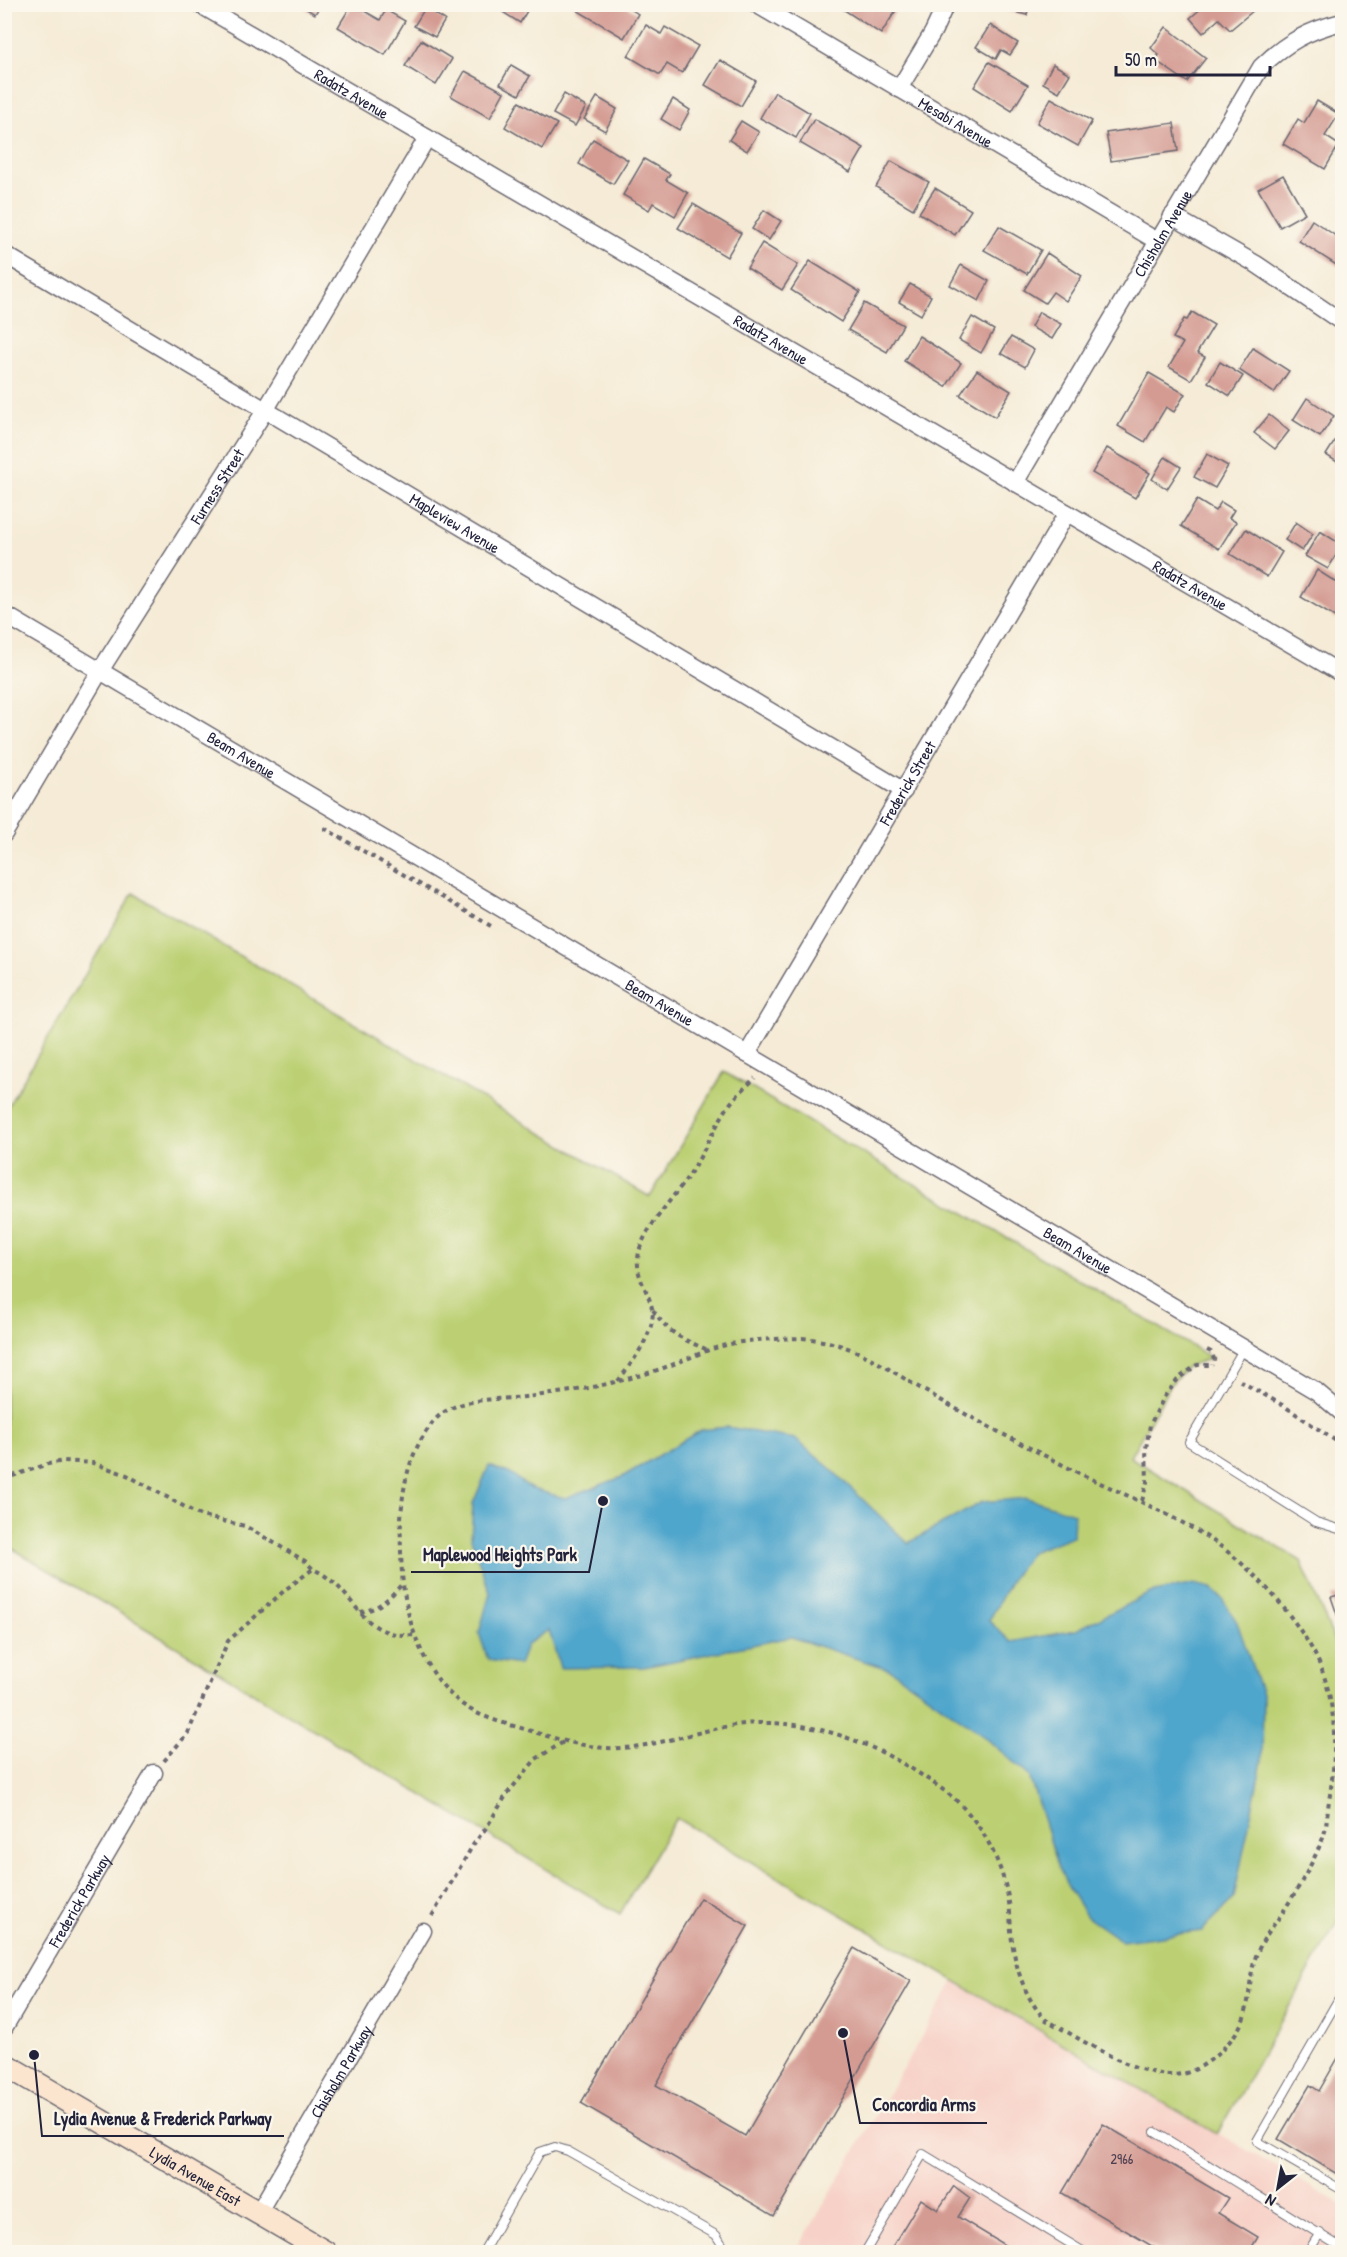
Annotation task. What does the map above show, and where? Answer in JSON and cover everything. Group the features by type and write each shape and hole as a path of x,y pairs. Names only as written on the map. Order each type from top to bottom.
{"street":[{"name":"Radatz Avenue","path":"199,4 1342,674"},
{"name":"Mesabi Avenue","path":"756,4 1157,241"},
{"path":"899,89 933,32 946,4"},
{"name":"Chisholm Avenue","path":"1015,483 1261,67 1277,51 1296,38 1316,28 1342,22"},
{"name":"Furness Street","path":"4,834 100,670 266,409 427,138"},
{"path":"1172,216 1256,264 1342,322"},
{"name":"Mapleview Avenue","path":"4,254 904,791"},
{"name":"Frederick Street","path":"747,1054 1067,513"},
{"name":"Beam Avenue","path":"4,614 1244,1348 1316,1391 1342,1413"},
{"name":"Beam Avenue","path":"1316,1391 1342,1401"},
{"name":"Frederick Parkway","path":"4,2028 154,1773"},
{"name":"Chisholm Parkway","path":"258,2213 423,1931"},
{"name":"Lydia Avenue East","path":"4,2064 325,2253"}],"lane":[{"path":"1244,1348 1190,1442 1316,1522 1342,1530"},
{"path":"1342,1993 1257,2140 1342,2190"},
{"path":"1155,2132 1342,2248"},
{"path":"483,2253 540,2152 555,2147 568,2151 716,2235 723,2246 722,2253"},
{"path":"865,2253 923,2154 1084,2253"},
{"path":"1308,2253 1320,2234"}],"path":[{"path":"709,1350 665,1327 653,1310 636,1267 640,1248 650,1229 691,1172 731,1103 767,1065"},
{"path":"617,1381 631,1365 649,1333 653,1310"},
{"path":"802,1338 825,1340 848,1346 998,1431 1142,1501 1209,1538 1253,1575 1282,1605 1307,1641 1323,1671 1331,1697 1335,1736 1324,1836 1288,1904 1259,1948 1251,1969 1246,2013 1219,2053 1203,2066 1184,2074 1166,2076 1148,2072 1129,2065 1046,2020 1037,2010 1025,1989 1016,1965 1008,1898 998,1864 984,1834 968,1811 947,1793 905,1765 858,1741 824,1730 793,1724 742,1723 627,1747 607,1748 566,1740 483,1716 467,1708 450,1695 419,1645 404,1598 403,1583 401,1529 403,1491 410,1464 421,1440 436,1419 450,1407 546,1395 617,1381 670,1366 709,1350 754,1339 802,1338"},
{"path":"1142,1501 1147,1482 1146,1448 1150,1425 1164,1397 1179,1378 1197,1365 1212,1365 1284,1406 1342,1445"},
{"path":"4,1479 64,1461 93,1463 128,1474 201,1516 245,1526 296,1555 340,1588 369,1623 388,1633 404,1636 416,1635"},
{"path":"154,1773 188,1733 228,1641 286,1589 313,1569"},
{"path":"360,1612 372,1610 386,1601 403,1583"},
{"path":"423,1931 473,1845 507,1794 536,1759 566,1740"}],"shaded area":[{"path":"954,1981 1342,2205 1342,2252 796,2252"}],"green space":[{"path":"133,893 650,1197 724,1072 1212,1358 1188,1366 1171,1384 1130,1457 1301,1561 1342,1659 1342,1913 1217,2134 676,1818 620,1914 5,1544 5,1111"}],"water":[{"path":"727,1427 795,1439 830,1468 908,1543 982,1502 1027,1498 1074,1513 1073,1536 1031,1552 1011,1580 989,1621 1011,1642 1076,1630 1150,1593 1194,1584 1211,1588 1223,1600 1237,1622 1263,1697 1262,1761 1234,1898 1202,1931 1122,1941 1087,1917 1059,1868 1029,1776 979,1732 891,1670 791,1637 644,1667 560,1668 549,1630 527,1644 519,1665 488,1660 479,1633 490,1593 471,1539 473,1503 489,1466 509,1473 532,1489 565,1498 622,1477 701,1430"}],"building":[{"path":"298,4 321,4 315,14"},
{"path":"352,4 380,20 386,10 405,21 385,55 338,27"},
{"path":"501,4 531,4 520,23 498,9"},
{"path":"578,4 623,4 638,14 624,38 575,9"},
{"path":"835,4 895,4 898,7 881,34"},
{"path":"1001,4 1029,4 1027,15 1000,9"},
{"path":"1203,4 1249,4 1254,10 1230,30 1219,19 1203,33 1190,18 1204,6"},
{"path":"425,8 445,20 435,37 414,26"},
{"path":"646,25 661,34 665,27 698,46 682,73 667,64 660,75 628,56"},
{"path":"990,25 1018,43 1010,55 1001,50 996,59 976,47"},
{"path":"1166,27 1206,58 1187,82 1155,60 1159,55 1151,48"},
{"path":"421,40 452,59 436,85 405,66"},
{"path":"720,60 756,81 741,106 705,85"},
{"path":"989,62 1028,85 1012,111 974,87"},
{"path":"1053,64 1070,74 1059,92 1043,83"},
{"path":"511,65 530,76 519,95 500,84"},
{"path":"465,71 504,92 490,118 451,96"},
{"path":"775,92 810,113 796,138 760,118"},
{"path":"564,94 586,107 575,126 553,114"},
{"path":"597,97 617,109 605,131 584,119"},
{"path":"1051,98 1092,121 1078,146 1037,123"},
{"path":"673,99 690,110 679,130 661,119"},
{"path":"1317,101 1339,114 1325,136 1339,145 1325,169 1283,144 1298,119 1304,123"},
{"path":"519,102 557,124 542,149 505,127"},
{"path":"814,119 864,148 850,172 800,143"},
{"path":"741,121 759,132 747,151 729,140"},
{"path":"1174,123 1178,151 1111,161 1106,133"},
{"path":"593,139 628,160 613,184 579,164"},
{"path":"644,159 670,174 666,180 688,193 675,216 653,203 649,210 623,195"},
{"path":"891,161 929,182 913,209 876,187"},
{"path":"1283,175 1305,213 1280,227 1258,189"},
{"path":"935,188 971,210 955,235 919,213"},
{"path":"693,204 741,233 727,257 678,228"},
{"path":"764,210 781,221 769,240 752,229"},
{"path":"1312,220 1336,236 1340,229 1342,230 1341,268 1299,241"},
{"path":"999,226 1041,250 1027,274 984,250"},
{"path":"762,243 798,265 782,290 747,268"},
{"path":"1047,253 1082,276 1066,301 1053,292 1045,303 1024,290"},
{"path":"810,261 860,292 841,322 791,290"},
{"path":"961,265 989,281 979,301 950,285"},
{"path":"910,284 931,296 921,315 899,302"},
{"path":"864,303 903,325 887,352 848,330"},
{"path":"1039,312 1061,324 1052,339 1031,327"},
{"path":"1192,312 1214,325 1197,353 1205,357 1191,380 1169,367 1183,343 1173,338 1184,319 1187,320"},
{"path":"972,317 994,330 981,353 959,340"},
{"path":"919,336 961,363 946,387 904,361"},
{"path":"1011,337 1034,350 1025,367 1001,353"},
{"path":"1253,348 1289,371 1274,393 1239,370"},
{"path":"1220,362 1243,376 1230,396 1208,382"},
{"path":"977,370 1011,391 995,417 960,395"},
{"path":"1149,373 1185,394 1174,412 1166,407 1145,442 1118,426"},
{"path":"1307,398 1334,416 1320,437 1293,420"},
{"path":"1269,415 1289,431 1275,449 1254,433"},
{"path":"1340,433 1342,434 1342,465 1326,455"},
{"path":"1107,448 1150,473 1135,498 1092,473"},
{"path":"1207,454 1228,466 1215,488 1194,477"},
{"path":"1165,457 1181,467 1167,489 1152,479"},
{"path":"1197,500 1215,511 1221,502 1234,510 1229,518 1236,522 1219,549 1181,526"},
{"path":"1296,522 1313,534 1302,551 1285,540"},
{"path":"1246,529 1282,552 1267,577 1230,554"},
{"path":"1320,531 1342,545 1328,569 1305,556"},
{"path":"1317,570 1342,586 1342,613 1338,619 1301,597"},
{"path":"1342,1594 1342,1629 1331,1597"},
{"path":"700,1898 748,1926 656,2085 745,2136 854,1948 911,1981 774,2216 581,2103"},
{"path":"1342,2051 1342,2177 1278,2139 1310,2085 1319,2091"},
{"path":"1103,2124 1228,2198 1218,2213 1258,2237 1249,2252 1162,2252 1062,2193"},
{"path":"954,2186 970,2198 958,2217 1016,2252 889,2252 921,2199 938,2210"}],"place":[{"name":"Maplewood Heights Park","path":"603,1501"},
{"name":"Concordia Arms","path":"843,2033"},
{"name":"Lydia Avenue & Frederick Parkway","path":"34,2055"}]}
